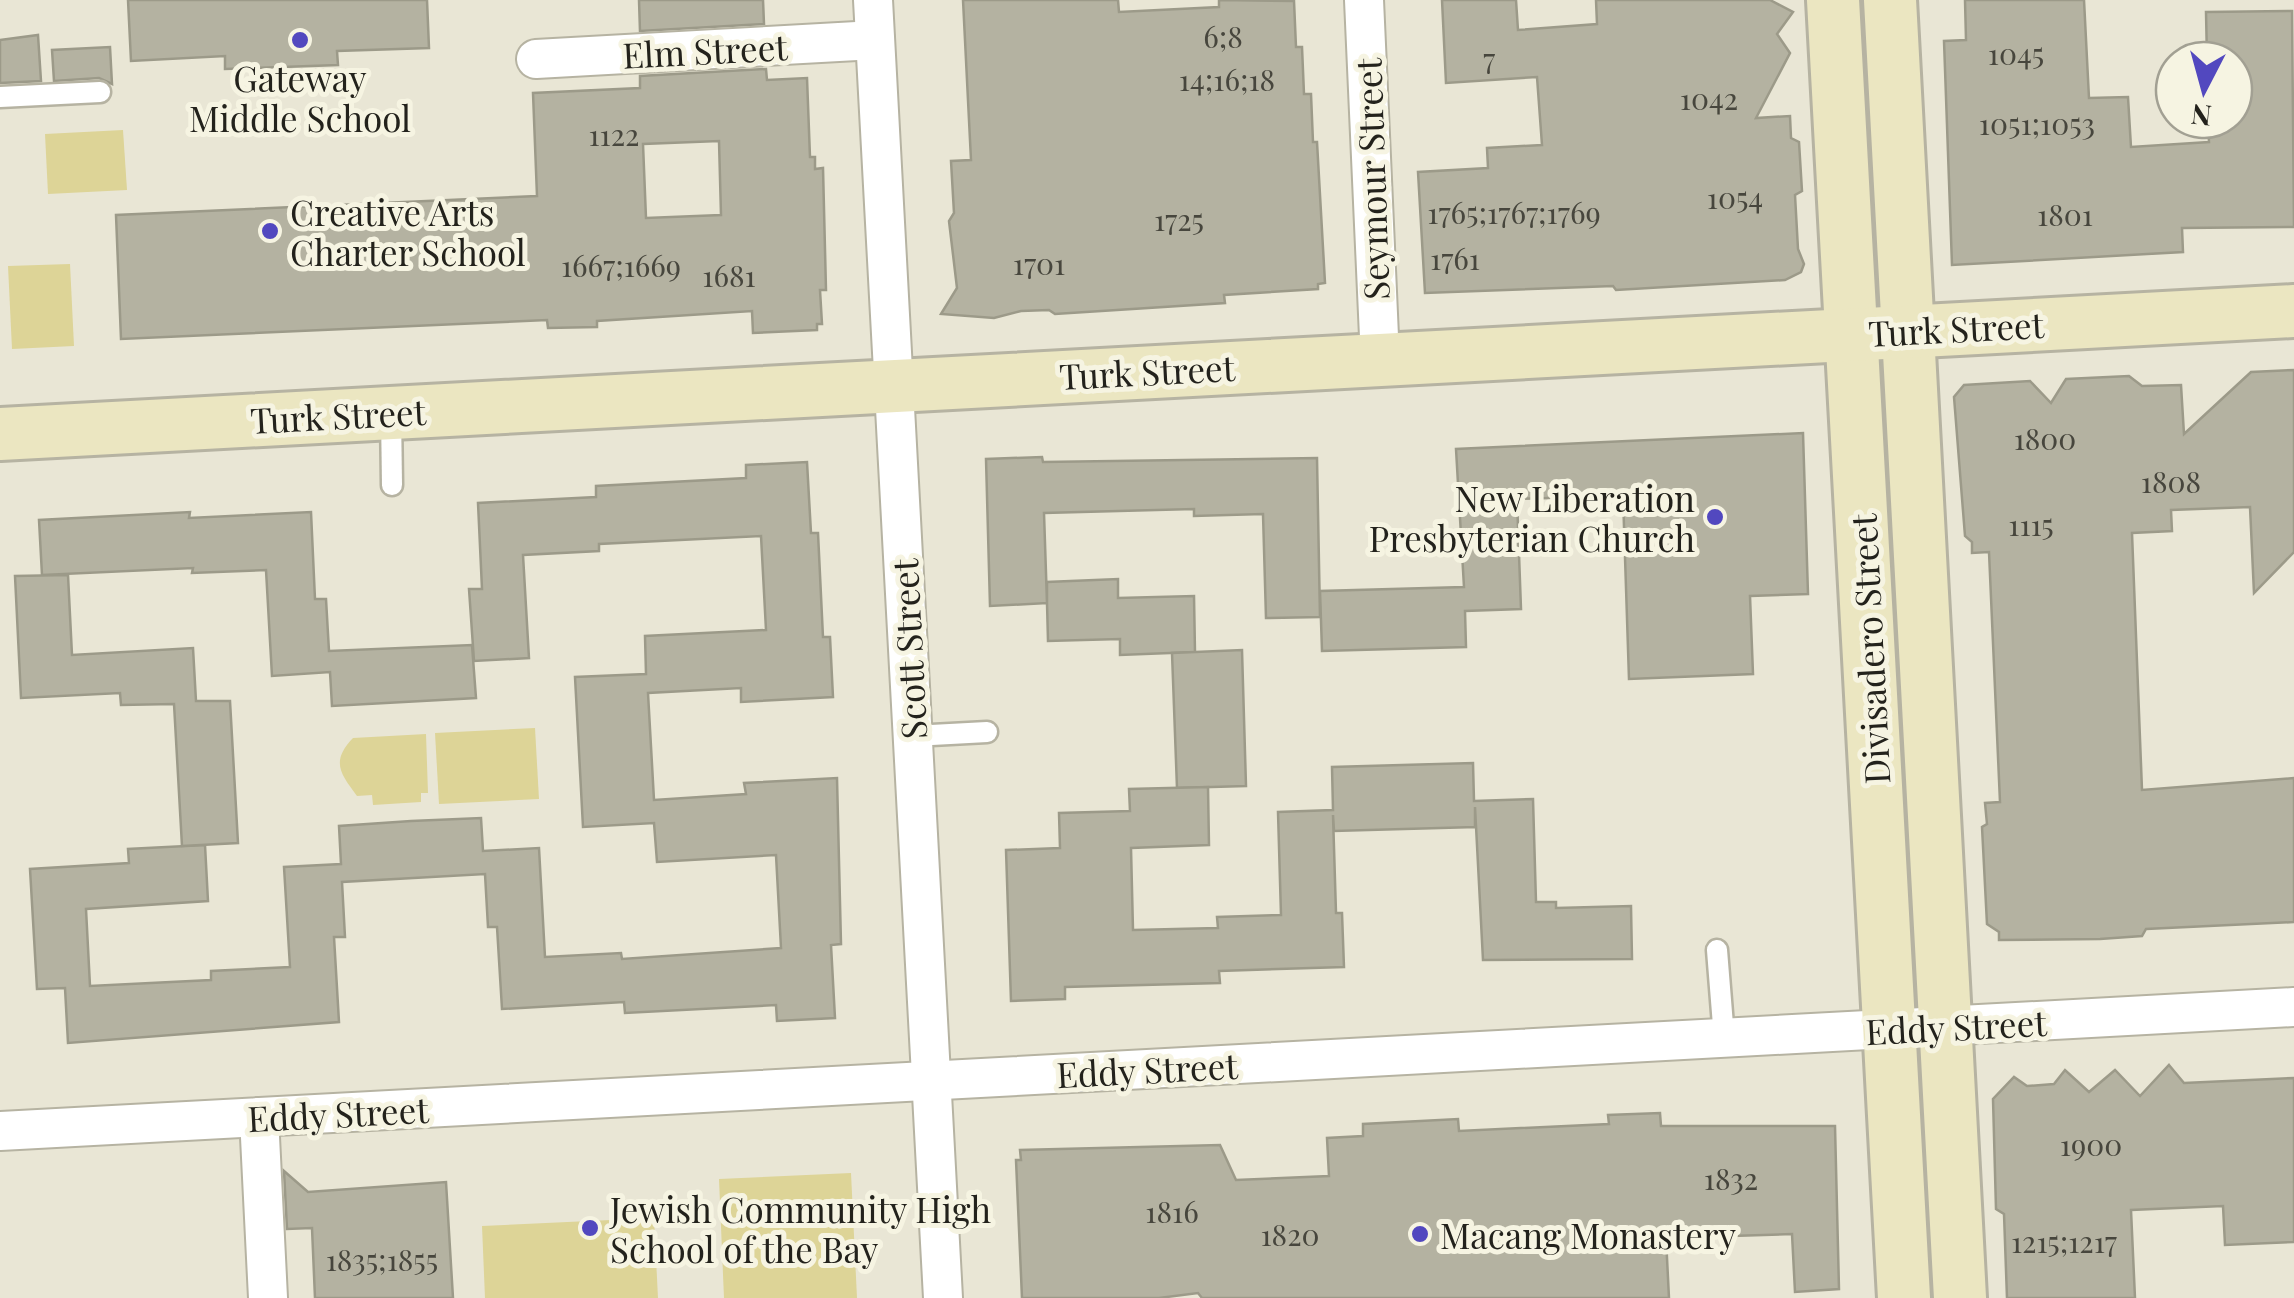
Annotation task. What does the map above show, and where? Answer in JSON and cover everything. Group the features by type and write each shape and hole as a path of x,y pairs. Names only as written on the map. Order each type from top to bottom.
{"main road":[{"name":"Divisadero Street","path":"1834,0 1904,1298"},
{"name":"Divisadero Street","path":"1890,0 1960,1298"},
{"name":"Turk Street","path":"0,434 2294,311"}],"street":[{"name":"Scott Street","path":"873,0 943,1298"},
{"name":"Seymour Street","path":"1364,0 1380,358"},
{"name":"Elm Street","path":"536,59 875,40"},
{"name":"Eddy Street","path":"0,1131 2294,1007"},
{"path":"259,1117 268,1298"}],"lane":[{"path":"0,97 100,92"},
{"path":"391,412 392,485"},
{"path":"912,736 986,732"},
{"path":"1717,950 1724,1038"}],"shaded area":[{"path":"123,130 127,190 48,194 45,134"},
{"path":"70,264 74,346 12,349 8,266"},
{"path":"535,728 539,799 439,804 435,733"},
{"path":"426,734 428,793 421,793 421,802 373,805 372,795 357,796 346,781 340,761 353,738"},
{"path":"851,1173 857,1298 724,1298 719,1179"},
{"path":"654,1218 658,1298 485,1298 482,1226"}],"building":[{"name":"Gateway Middle School","path":"128,0 427,0 429,48 337,51 338,65 225,69 225,56 131,61"},
{"path":"639,0 763,0 764,24 640,31"},
{"path":"963,0 1118,0 1119,12 1219,7 1219,0 1294,1 1296,47 1302,47 1304,94 1311,94 1313,142 1317,142 1325,283 1318,284 1318,289 1224,295 1225,303 1055,314 1049,310 1021,311 994,318 941,314 957,288 949,221 954,213 951,161 971,160"},
{"path":"1442,0 1516,0 1518,30 1597,24 1596,0 1770,0 1793,12 1777,34 1790,53 1756,118 1790,116 1791,138 1799,142 1802,191 1795,195 1798,249 1804,264 1801,272 1785,280 1616,290 1613,286 1425,293 1418,172 1488,168 1487,148 1542,145 1537,77 1446,83"},
{"path":"1965,0 2084,0 2089,98 2128,97 2131,147 2254,140 2254,40 2207,40 2206,12 2292,11 2294,227 2182,228 2183,252 1952,265 1944,41 1966,40"},
{"path":"38,35 41,81 0,83 0,40"},
{"path":"110,47 112,84 99,78 54,81 52,50"},
{"path":"766,69 767,80 807,78 810,157 815,157 815,169 823,168 826,290 820,290 822,324 817,324 817,330 753,333 752,311 597,321 597,327 548,328 547,320 121,339 116,215 537,196 533,93 640,88 640,76","holes":["719,141 721,215 646,218 643,144"]},
{"path":"2294,370 2294,552 2254,593 2250,507 2171,510 2172,531 2132,533 2142,790 2294,778 2294,922 2146,929 2142,936 2100,939 1999,940 1999,932 1987,924 1982,827 1987,824 1985,803 2000,802 1989,552 1972,553 1972,542 1965,536 1954,397 1964,385 2030,381 2051,403 2066,379 2129,376 2142,386 2181,385 2184,434 2251,372"},
{"name":"New Liberation Presbyterian Church","path":"1803,433 1808,594 1750,596 1753,674 1629,679 1623,496 1517,499 1521,609 1465,611 1466,647 1322,651 1320,591 1464,587 1456,449"},
{"path":"1042,457 1043,462 1317,458 1320,617 1266,618 1263,514 1194,516 1194,509 1044,513 1047,603 990,606 986,459"},
{"path":"807,462 811,533 818,533 823,637 830,637 833,697 741,702 741,688 648,693 654,800 746,794 744,783 837,778 841,944 831,945 835,1018 777,1021 776,1005 625,1013 624,1002 502,1009 497,927 488,927 485,874 342,882 345,937 334,937 339,1022 68,1043 65,988 37,989 30,869 129,863 128,849 205,845 208,901 86,909 90,986 211,980 211,971 290,967 284,867 341,864 339,826 411,821 481,818 483,851 539,848 545,957 621,953 622,959 781,948 776,855 657,862 654,823 583,827 575,677 646,674 645,636 766,630 761,536 599,544 599,551 523,555 529,658 474,661 469,589 482,589 478,503 596,497 596,486 746,478 746,465"},
{"path":"190,512 189,518 311,512 315,599 326,599 329,651 472,645 476,698 332,706 330,672 272,676 266,570 192,573 193,568 42,575 39,520"},
{"path":"68,575 72,655 193,648 196,701 230,701 238,843 182,846 174,704 121,705 120,693 21,698 15,576"},
{"path":"1118,579 1118,598 1194,596 1195,652 1120,655 1120,639 1048,641 1047,582"},
{"path":"1242,650 1246,786 1177,788 1172,653"},
{"path":"1473,763 1474,801 1533,799 1536,902 1556,902 1556,908 1631,906 1632,959 1483,960 1475,807 1475,827 1334,831 1333,815 1336,913 1342,913 1344,967 1219,971 1220,983 1065,987 1065,999 1011,1001 1006,850 1060,848 1059,813 1130,811 1129,789 1208,787 1209,845 1131,848 1133,930 1218,928 1217,917 1281,915 1278,812 1333,810 1332,767"},
{"path":"2169,1065 2184,1083 2294,1078 2294,1242 2225,1245 2223,1206 2131,1210 2135,1298 2007,1298 2004,1214 1996,1209 1993,1099 2014,1077 2027,1086 2054,1084 2065,1070 2089,1092 2115,1070 2140,1096"},
{"path":"1660,1113 1661,1126 1835,1126 1839,1289 1795,1292 1792,1234 1666,1238 1669,1298 1202,1298 1198,1293 1159,1298 1022,1298 1016,1160 1021,1160 1020,1150 1220,1145 1236,1180 1329,1176 1327,1138 1363,1136 1363,1124 1458,1119 1459,1131 1609,1124 1608,1115"},
{"path":"284,1171 308,1192 446,1182 453,1298 315,1298 312,1228 287,1229"}],"place":[{"name":"Gateway Middle School","path":"300,40"},
{"name":"Creative Arts Charter School","path":"270,231"},
{"name":"New Liberation Presbyterian Church","path":"1715,517"},
{"name":"Jewish Community High School of the Bay","path":"590,1228"},
{"name":"Macang Monastery","path":"1420,1234"}]}
